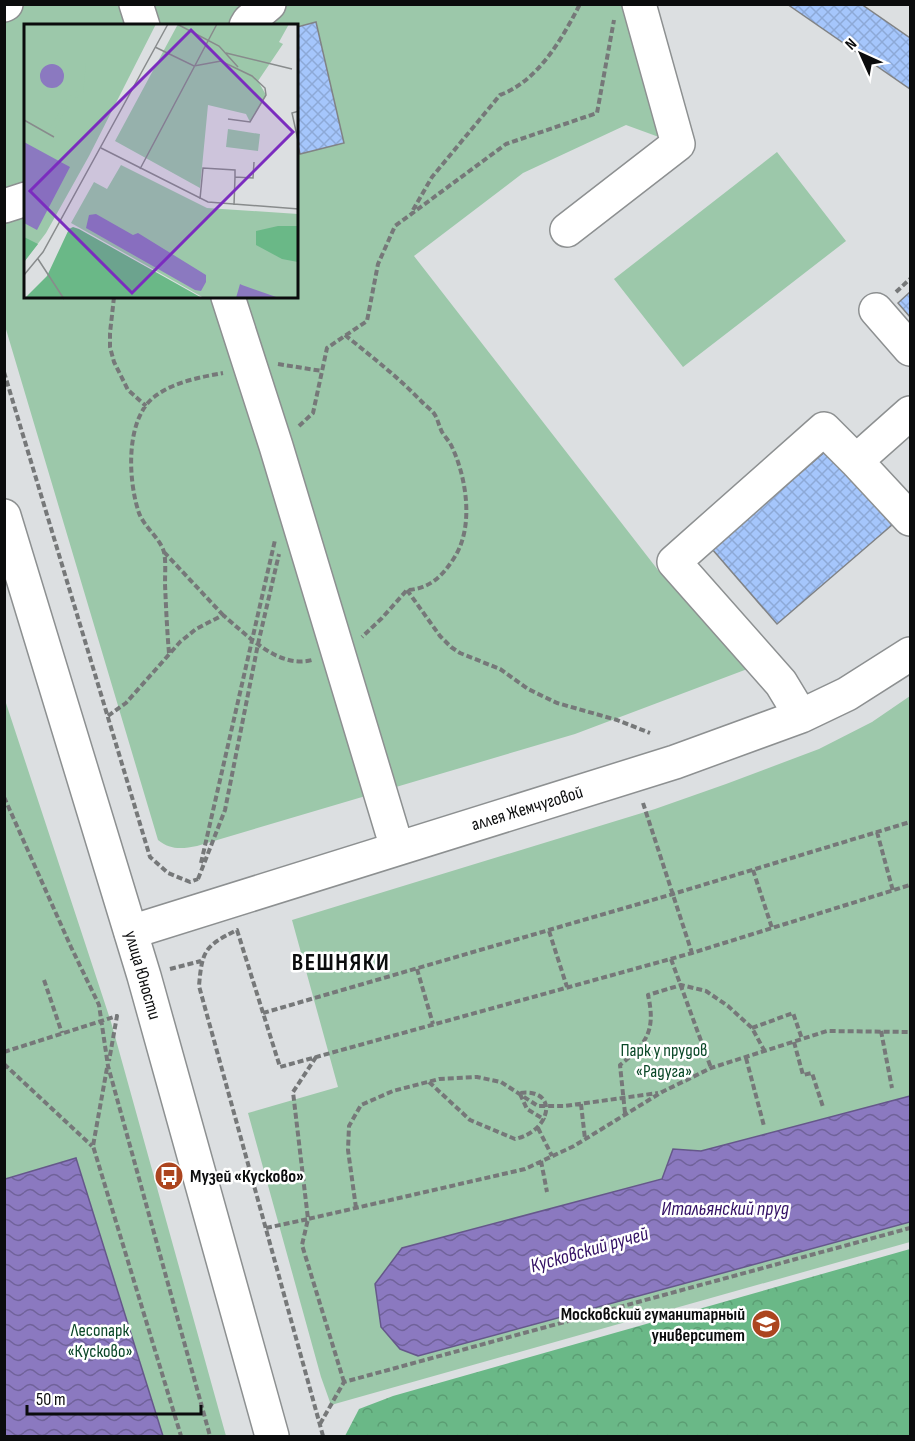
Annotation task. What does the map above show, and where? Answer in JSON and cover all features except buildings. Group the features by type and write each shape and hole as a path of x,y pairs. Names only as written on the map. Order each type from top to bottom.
{"main road":[{"path":"136,4 141,24"},
{"path":"247,24 269,4"},
{"path":"567,230 678,144 627,10"},
{"path":"4,206 24,200"},
{"path":"228,298 276,446 397,848"},
{"path":"876,310 910,349"},
{"path":"856,461 910,413"},
{"path":"801,716 781,683 674,562 824,429 910,519"},
{"name":"улица Юности","path":"4,516 131,932 272,1437"},
{"name":"аллея Жемчуговой","path":"131,932 675,762 801,716 847,694 910,654"}],"path":[{"path":"411,214 432,177 500,95 514,90 545,61 580,4"},
{"path":"276,446 313,413 327,348 368,321 378,264 394,226 506,144 597,113 627,10"},
{"path":"114,298 110,346 114,362 128,390 146,406"},
{"path":"322,371 281,363 200,378 173,387 154,397 141,412 135,429 132,455 132,475 140,515 164,551 223,615 253,641 281,659 293,662 305,662 338,652 363,636 407,590 420,589 433,583 452,562 461,548 465,534 465,501 462,481 452,446 435,414 380,362 345,335"},
{"path":"4,372 150,857 168,873 190,882 198,879 225,810 281,543"},
{"path":"198,879 278,529"},
{"path":"164,551 169,653"},
{"path":"407,590 440,636 460,652 500,669 528,689 557,703 616,720 650,733"},
{"path":"108,716 126,703 169,653 196,629 223,615"},
{"path":"4,797 99,1005 108,1066 210,1437"},
{"path":"643,803 692,953"},
{"path":"263,1013 549,931 910,822"},
{"path":"877,832 893,891"},
{"path":"753,870 772,928"},
{"path":"323,1437 199,986 201,961 214,942 237,930 280,1067 692,953 910,885"},
{"path":"549,931 567,987"},
{"path":"671,959 711,1068"},
{"path":"177,967 201,961"},
{"path":"417,969 433,1024"},
{"path":"44,980 62,1033"},
{"path":"625,1113 620,1065 633,1055 649,1034 651,1010 648,995 681,985 706,991 728,1006 752,1028 764,1050"},
{"path":"752,1028 793,1013 802,1039"},
{"path":"4,1052 117,1016 93,1146 181,1437"},
{"path":"266,1228 525,1169 585,1139 662,1092 711,1068 827,1031 910,1032"},
{"path":"881,1031 892,1088"},
{"path":"794,1042 803,1075 812,1073 823,1107"},
{"path":"316,1057 293,1092 308,1219 302,1245 344,1382"},
{"path":"746,1058 764,1126"},
{"path":"4,1064 93,1146"},
{"path":"356,1208 348,1150 349,1126 361,1105 393,1091 440,1079 477,1077 501,1082 538,1106 581,1104 662,1092"},
{"path":"428,1082 470,1120 515,1139 527,1136 545,1120 546,1106 543,1100 535,1094 520,1093"},
{"path":"520,1093 527,1109 545,1120"},
{"path":"581,1104 585,1139"},
{"path":"538,1128 552,1156"},
{"path":"541,1161 547,1192"},
{"path":"320,1424 344,1382 910,1228"}],"green space":[{"path":"4,5 639,5 678,144 626,125 523,173 414,256 658,570 750,668 575,734 197,846 172,847 158,840 5,326"},
{"path":"777,152 846,241 683,367 614,279"},
{"name":"Парк у прудов «Радуга»","path":"910,696 910,1242 331,1405 321,1377 248,1113 338,1087 292,920 655,809 726,784 819,749 872,722"},
{"name":"Лесопарк «Кусково»","path":"4,697 111,1022 226,1436 5,1436"},
{"name":"Московский гуманитарный университет","path":"910,1249 910,1436 345,1436 359,1409 393,1396"}],"water":[{"name":"Итальянский пруд","path":"910,1096 910,1222 418,1356 400,1349 381,1327 375,1284 402,1248 662,1179 673,1149 701,1151"},
{"path":"76,1158 163,1436 5,1436 5,1179"}],"place":[{"name":"Музей «Кусково»","path":"169,1176"},
{"name":"Московский гуманитарный университет","path":"766,1324"}],"district":[{"name":"ВЕШНЯКИ","path":"341,962"}],"water label":[{"name":"Кусковский ручей","path":"589,1249"}]}
